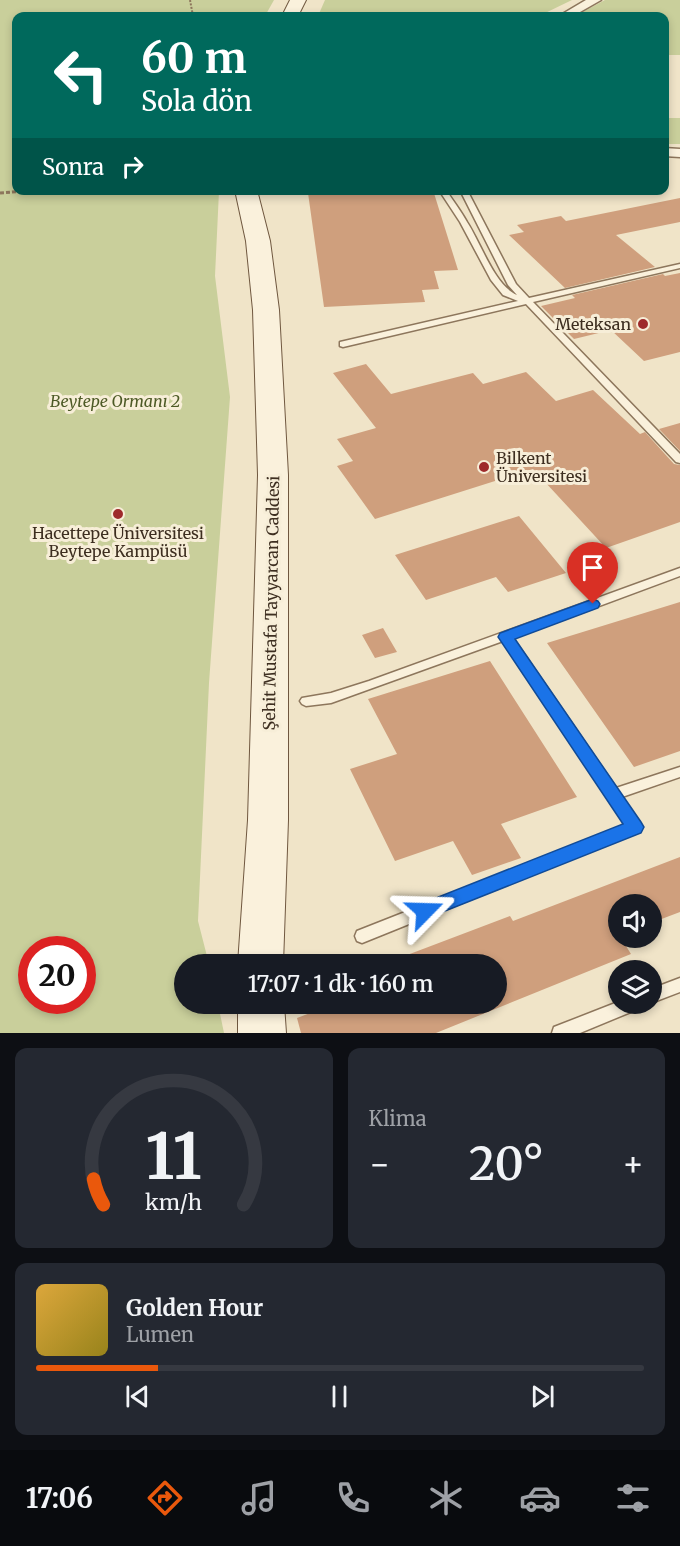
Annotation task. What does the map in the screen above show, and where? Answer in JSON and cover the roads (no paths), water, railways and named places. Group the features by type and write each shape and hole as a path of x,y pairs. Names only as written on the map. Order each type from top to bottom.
{"main road":[{"name":"Şehit Mustafa Tayyarcan Caddesi","path":"247,195 258,241 267,336 273,476 268,820 261,954"},
{"name":"Şehit Mustafa Tayyarcan Caddesi","path":"258,241 267,209 267,195"},
{"path":"261,1014 262,1033"}],"street":[{"path":"572,12 595,0"}],"lane":[{"path":"445,195 464,222 494,278 506,293 525,301"},
{"path":"465,195 512,285 680,460"},
{"path":"343,344 680,266"},
{"path":"306,701 331,698 506,637 680,572"},
{"path":"362,936 635,827 506,637"},
{"path":"613,795 680,772"},
{"path":"662,992 680,985"},
{"path":"560,1033 608,1014"}],"place":[{"name":"Meteksan","path":"643,324"},
{"name":"Bilkent Üniversitesi","path":"484,467"},
{"name":"Hacettepe Üniversitesi Beytepe Kampüsü","path":"118,514"}],"park label":[{"name":"Beytepe Ormanı 2","path":"115,401"}]}
